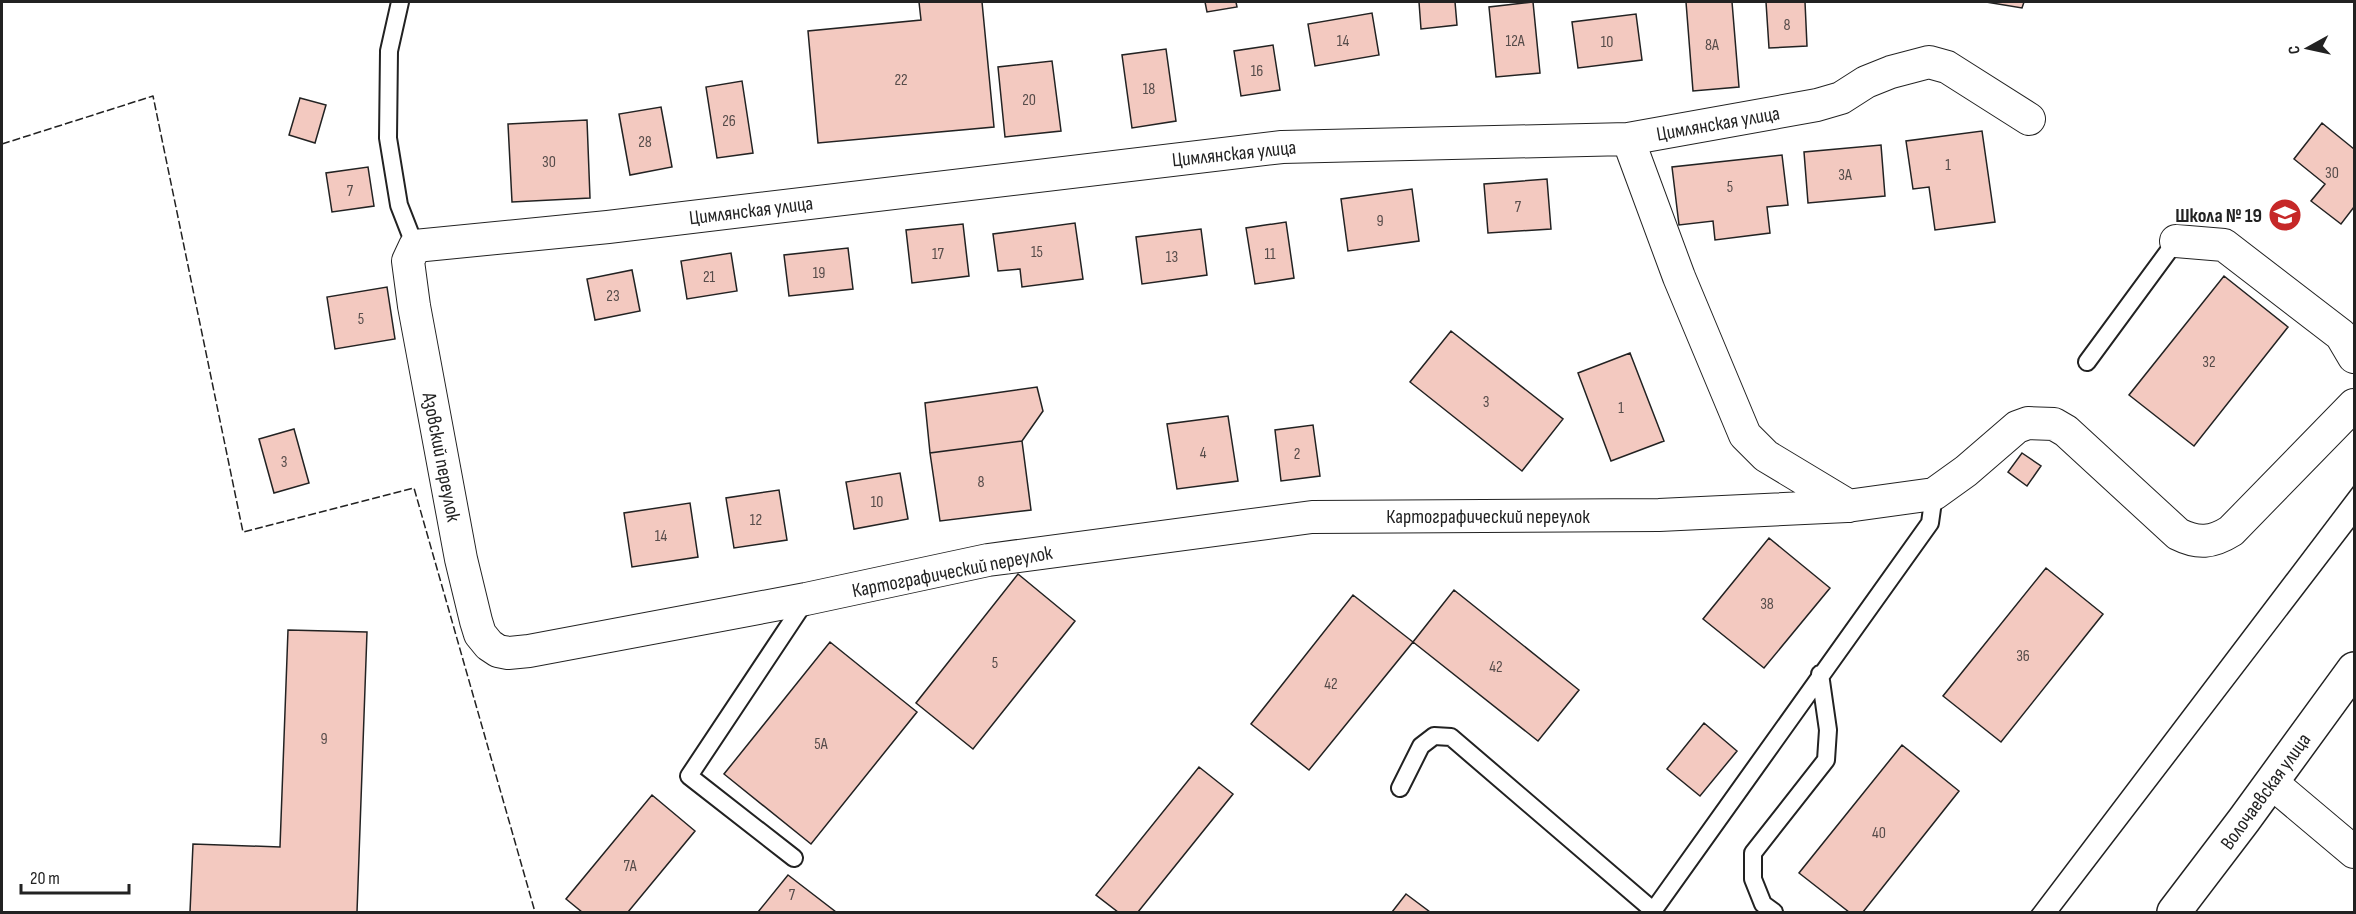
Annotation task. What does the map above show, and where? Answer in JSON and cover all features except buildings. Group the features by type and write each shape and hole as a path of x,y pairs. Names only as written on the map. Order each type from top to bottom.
{"main road":[{"name":"Волочаевская улица","path":"2174,912 2355,669"}],"street":[{"name":"Цимлянская улица","path":"415,246 608,227 1282,147 1628,139 1817,105 1841,98 1882,75 1929,62 1947,67 2030,119"},
{"path":"1628,139 1679,277 1745,435 1766,456 1848,506"},
{"path":"2176,242 2224,245 2341,335 2355,357"},
{"name":"Азовский переулок","path":"415,246 408,261 414,306 461,559 480,634 489,645 498,651 508,653"},
{"name":"Картографический переулок","path":"508,653 806,599 988,560 1312,517 1647,515 1848,506 1934,495 2017,427 2028,423 2054,424 2066,431 2178,534 2189,540 2203,543 2218,539 2231,531 2355,405"},
{"path":"2272,783 2355,852"}],"lane":[{"path":"399,2 389,51 388,138 399,205 415,246"},
{"path":"2086,362 2176,242"},
{"path":"1400,788 1421,746 1434,736 1451,737 1654,912 1930,523 1934,495"},
{"path":"794,858 688,776 806,599"},
{"path":"1774,912 1763,904 1753,879 1753,853 1826,759 1828,730 1820,675"}],"tram line":[{"path":"2031,912 2354,486"},
{"path":"2059,912 2354,527"}],"fence":[{"path":"2,144 153,96 243,532 414,488 535,912"}],"place":[{"name":"Школа № 19","path":"2285,215"}]}
